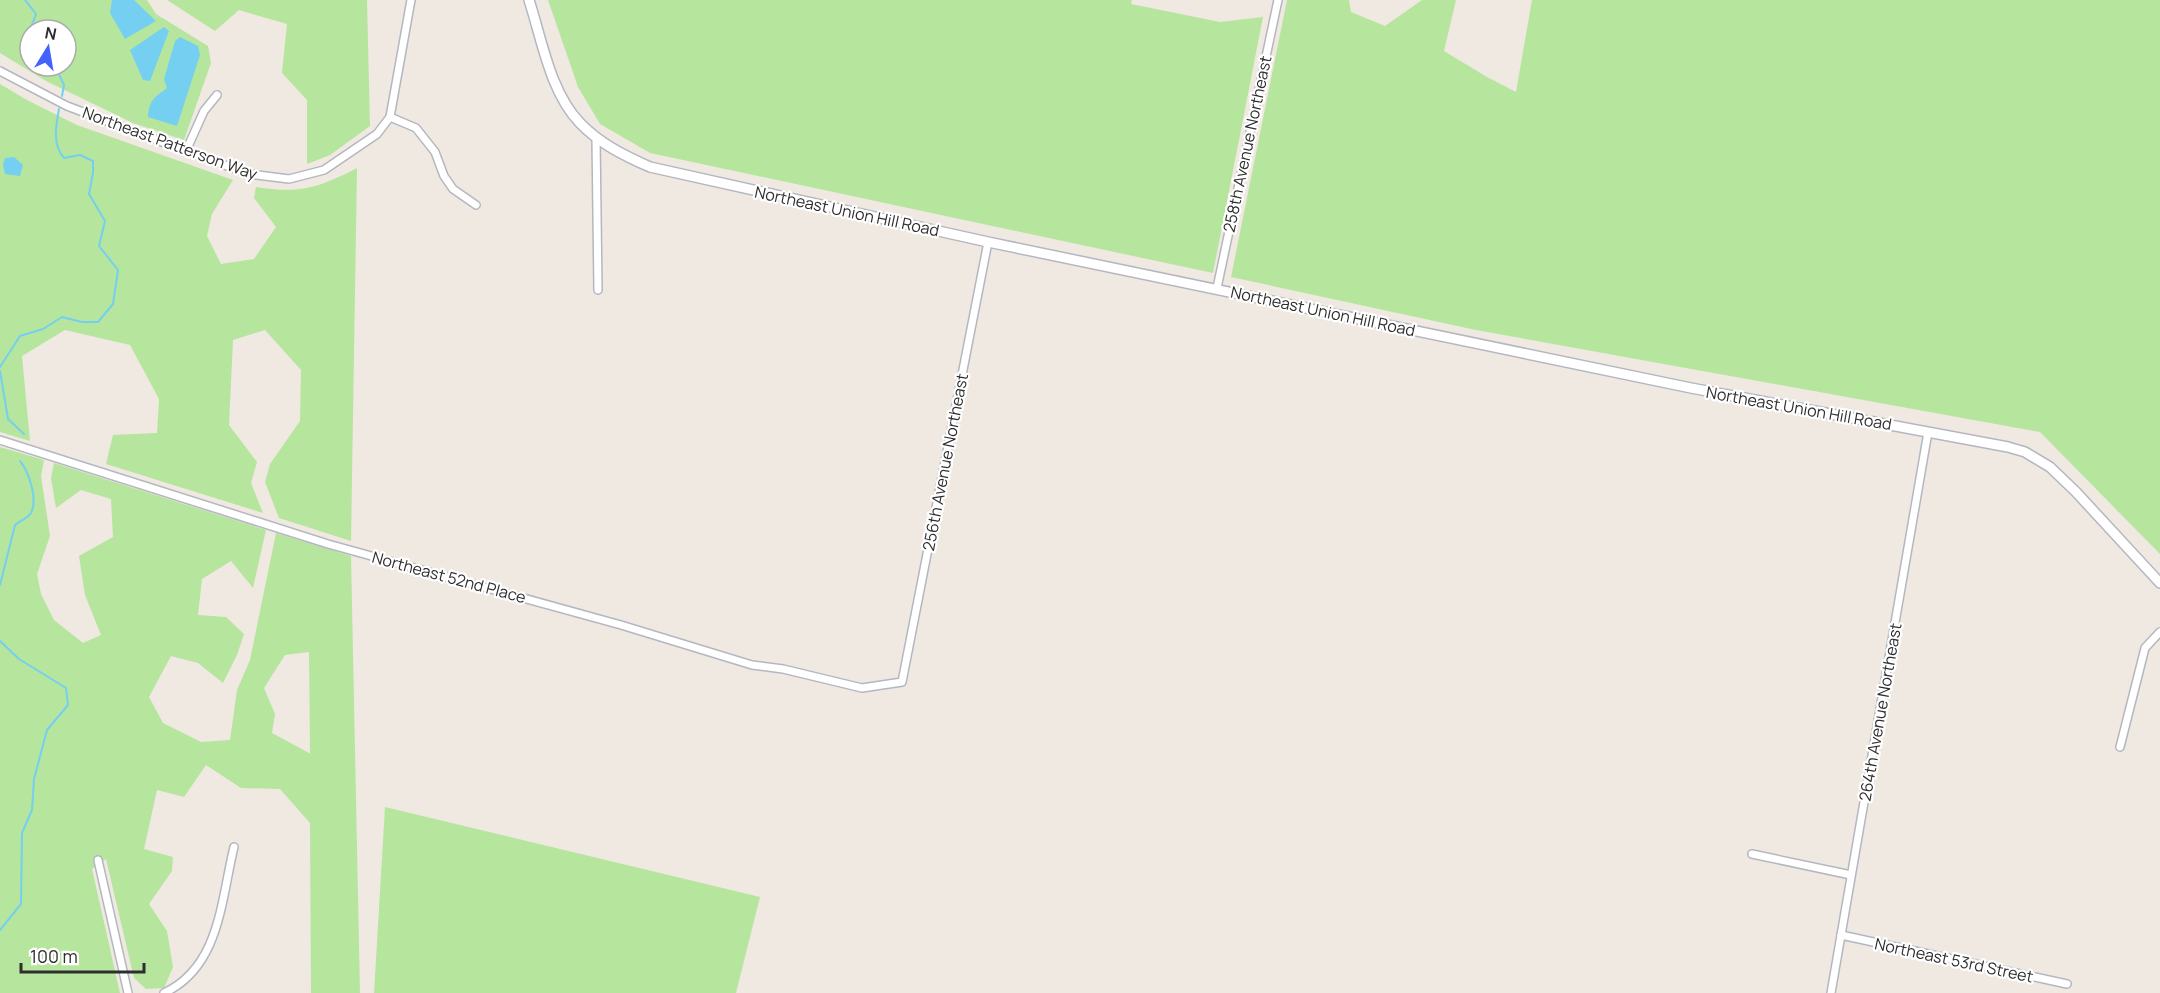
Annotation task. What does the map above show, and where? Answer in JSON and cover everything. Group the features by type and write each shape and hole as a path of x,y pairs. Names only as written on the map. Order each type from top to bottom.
{"street":[{"path":"411,0 390,117 416,128 435,152 444,176 453,189 476,205"},
{"name":"Northeast Union Hill Road","path":"529,0 553,77 561,95 580,123 596,138 651,168 988,242 1691,388 2008,447 2025,452 2050,467 2160,583"},
{"name":"258th Avenue Northeast","path":"1217,288 1278,0"},
{"name":"Northeast Patterson Way","path":"0,71 67,106 186,151 249,174 289,179 324,170 377,134 390,117"},
{"path":"186,151 204,111 217,95"},
{"path":"596,138 598,290"},
{"name":"256th Avenue Northeast","path":"902,682 988,242"},
{"name":"264th Avenue Northeast","path":"1831,993 1928,432"},
{"name":"Northeast 52nd Place","path":"0,440 328,544 621,624 752,665 783,669 862,688 902,682"},
{"path":"2120,747 2145,648 2160,632"},
{"path":"164,993 183,983 196,970 207,953 214,937 234,847"},
{"path":"1752,854 1851,875"},
{"path":"98,860 128,993"},
{"name":"Northeast 53rd Street","path":"1841,935 2067,984"}],"green space":[{"path":"0,0 147,0 156,14 208,46 211,63 184,140 133,123 41,78 78,78 78,18 18,18 18,64 0,53"},
{"path":"167,0 367,0 370,126 330,155 307,164 307,100 282,73 287,24 239,10 215,31"},
{"path":"548,0 1132,0 1131,4 1220,22 1263,17 1213,273 650,153 600,124 578,87"},
{"path":"1287,0 1349,0 1351,12 1385,26 1422,0 1456,0 1444,51 1516,92 1532,0 2160,0 2160,554 2040,432 1476,330 1231,277"},
{"path":"0,84 77,125 233,180 212,214 207,236 221,264 254,259 276,227 254,198 256,187 285,190 308,188 357,168 351,541 279,518 265,482 270,464 300,421 301,370 265,330 233,340 229,425 257,462 251,483 263,513 106,464 113,435 157,433 159,399 130,345 65,330 22,356 30,441 0,432"},
{"path":"0,447 44,460 41,476 50,536 37,574 41,594 54,620 83,643 101,635 85,595 79,556 113,537 111,499 81,490 56,508 51,478 54,463 266,530 253,588 231,561 202,579 198,615 226,617 244,634 237,655 223,683 198,663 171,656 149,697 163,723 201,742 230,740 237,690 250,660 276,533 351,556 360,993 311,993 310,823 280,789 241,788 206,765 184,797 157,790 144,849 173,857 172,871 149,904 167,931 173,967 164,988 146,989 134,978 106,859 92,869 120,993 0,993","holes":["309,652 310,753 272,733 275,714 264,688 285,655"]},
{"path":"385,807 760,897 736,993 374,993"}],"water":[{"path":"112,0 134,0 156,21 125,39 110,13"},
{"path":"164,27 169,31 150,81 143,80 130,50"},
{"path":"180,37 198,46 200,55 177,126 148,117 153,100 167,88 164,79 175,41"},
{"path":"14,157 23,165 20,176 5,174 3,165 5,158"}],"waterway":[{"path":"25,0 36,14 35,18"},
{"path":"61,78 64,85 62,96"},
{"path":"0,367 20,336 43,329 62,317 82,322 98,322 113,304 118,270 99,246 105,221 89,194 93,161 80,155 64,158 60,153 56,141 59,109"},
{"path":"0,371 8,419 24,434"},
{"path":"0,585 15,525 30,515 34,501 32,486 20,461"},
{"path":"0,641 19,659 66,688 68,705 47,730 34,779 32,810 22,833 21,904 0,930"}]}
